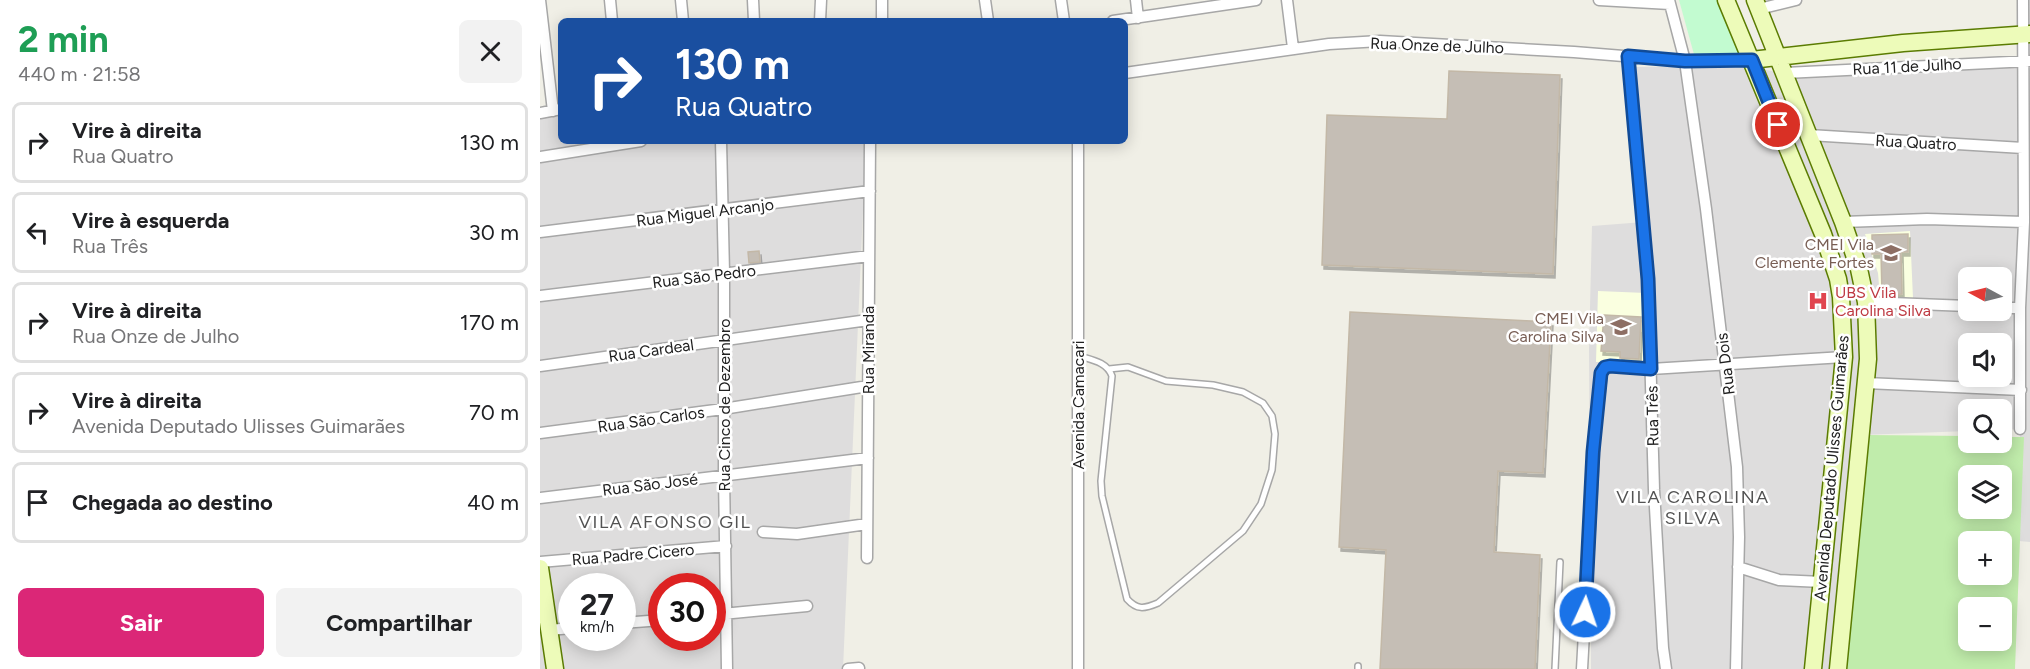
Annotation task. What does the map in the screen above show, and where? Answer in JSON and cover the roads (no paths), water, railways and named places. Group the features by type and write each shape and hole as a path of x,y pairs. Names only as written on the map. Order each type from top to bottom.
{"street":[{"path":"540,0 557,110 540,113"},
{"path":"610,0 612,18"},
{"path":"681,0 683,18"},
{"path":"753,0 754,18"},
{"path":"820,0 820,18"},
{"path":"882,0 882,18"},
{"path":"985,0 988,18"},
{"path":"1061,0 1064,18"},
{"path":"1136,0 1138,18"},
{"path":"1128,19 1213,3 1256,0"},
{"path":"1287,0 1293,48"},
{"path":"1599,0 1670,2"},
{"name":"Avenida Deputado Ulisses Guimarães","path":"1726,0 1822,234 1838,279 1842,308 1844,357 1813,669"},
{"path":"1757,5 1796,0"},
{"path":"2020,429 2020,308 2024,222 2023,148 2026,60 2023,0"},
{"name":"Rua Dois","path":"1670,2 1685,61 1726,365 1737,467 1736,669"},
{"name":"Avenida Deputado Ulisses Guimarães","path":"1757,5 1843,222 1859,269 1866,302 1868,359 1838,669"},
{"path":"1752,60 1903,43 2026,34"},
{"name":"Rua Onze de Julho","path":"1128,73 1293,48 1380,41 1460,44 1685,61 1752,60"},
{"name":"Rua Três","path":"1628,56 1648,279 1654,490 1666,669"},
{"name":"Rua 11 de Julho","path":"1785,73 2026,60"},
{"name":"Rua Quatro","path":"1809,135 2023,148"},
{"path":"540,157 622,144"},
{"name":"Rua Cinco de Dezembro","path":"721,144 724,273 723,475 726,573"},
{"name":"Rua Miranda","path":"867,558 870,144"},
{"name":"Avenida Camacari","path":"1078,144 1078,669"},
{"name":"Rua Miguel Arcanjo","path":"540,232 870,191"},
{"path":"1843,222 1908,219 2024,222"},
{"name":"Rua São Pedro","path":"540,296 869,256"},
{"path":"1866,302 1958,306"},
{"path":"2012,308 2020,308"},
{"name":"Rua Cardeal","path":"540,366 868,320"},
{"path":"1582,669 1594,442 1601,373 1605,367 1651,369 1844,357"},
{"path":"1866,383 2021,390"},
{"name":"Rua São Carlos","path":"540,433 723,409 868,386"},
{"path":"1839,419 1862,422"},
{"name":"Rua São José","path":"540,498 868,458"},
{"path":"763,532 797,534 867,524"},
{"name":"Rua Padre Cicero","path":"540,562 726,546"},
{"path":"1738,567 1779,580 1822,582"},
{"path":"540,568 546,626 555,669"},
{"path":"726,614 807,606"},
{"name":"Rua Cinco de Dezembro","path":"726,614 727,669"}],"lane":[{"path":"1078,355 1104,364 1109,369 1112,386 1102,471 1102,496 1127,599 1133,606 1147,608 1158,603 1243,531 1261,504 1272,471 1275,434 1272,416 1263,403 1243,392 1213,385 1166,381 1128,367 1109,369"},
{"path":"1555,669 1560,562"}],"place":[{"name":"CMEI Vila Clemente Fortes","path":"1891,253"},
{"name":"UBS Vila Carolina Silva","path":"1818,301"},
{"name":"CMEI Vila Carolina Silva","path":"1621,327"}],"district":[{"name":"VILA CAROLINA SILVA","path":"1693,507"},
{"name":"VILA AFONSO GIL","path":"665,522"}]}
